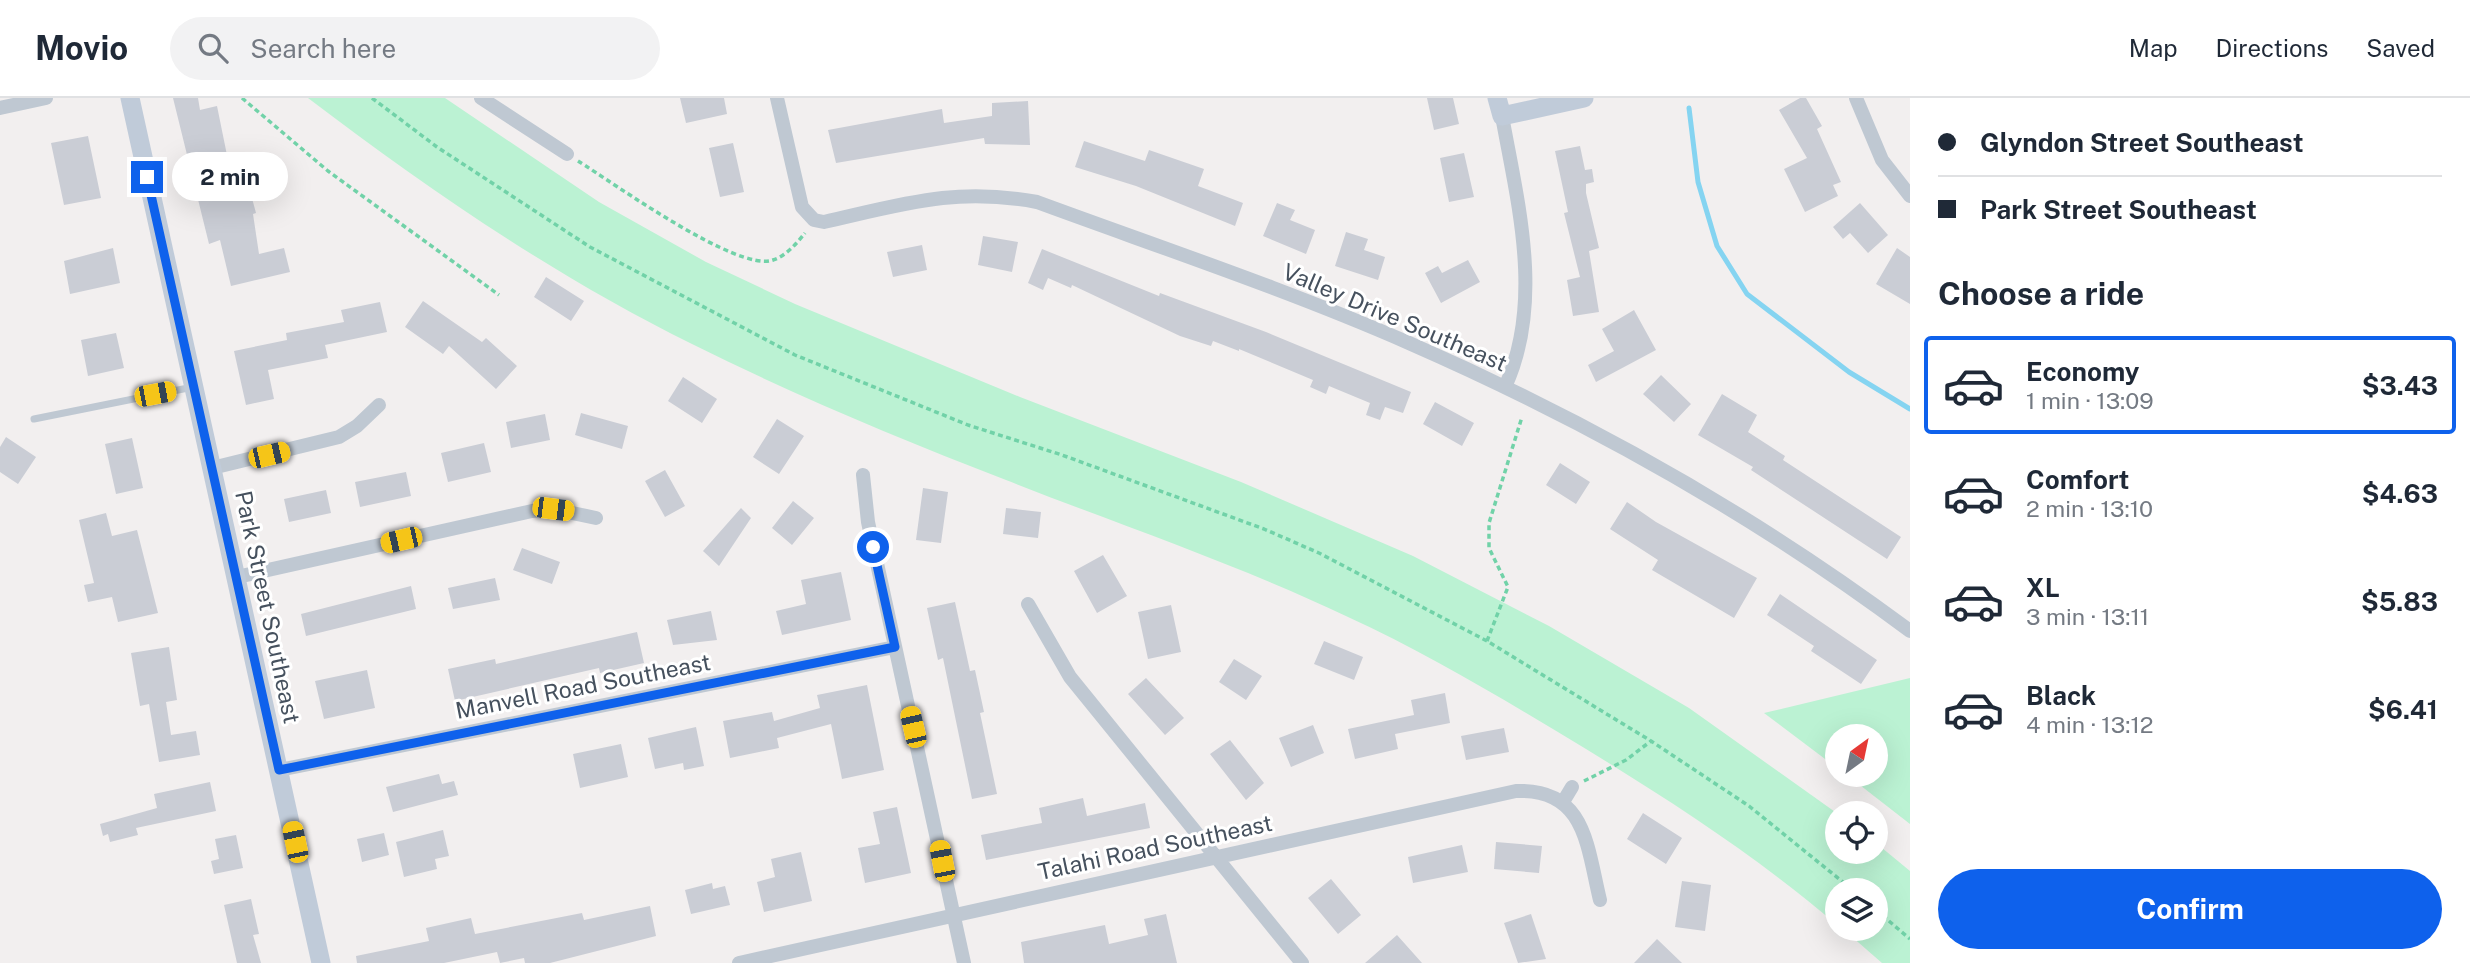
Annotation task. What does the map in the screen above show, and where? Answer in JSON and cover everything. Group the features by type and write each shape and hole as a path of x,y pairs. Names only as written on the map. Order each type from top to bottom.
{"main road":[{"name":"Park Street Southeast","path":"130,98 321,963"},
{"path":"1499,107 1584,98"}],"street":[{"path":"9,104 46,98"},
{"path":"481,98 567,154"},
{"path":"777,98 802,207 814,220"},
{"path":"1856,98 1882,160 1910,196"},
{"path":"1499,107 1520,212 1524,268 1524,322 1520,345 1505,387"},
{"name":"Valley Drive Southeast","path":"814,220 824,222 948,195 1002,196 1037,202 1310,303 1505,387 1633,453 1724,506 1910,631"},
{"path":"212,468 339,437 357,426 379,405"},
{"path":"863,475 868,522 964,963"},
{"path":"237,577 532,511 553,509 596,518"},
{"path":"1028,604 1070,677 1218,856 1255,907 1302,963"},
{"name":"Manvell Road Southeast","path":"279,770 895,647"},
{"path":"1572,788 1563,802 1581,825 1600,900"},
{"name":"Talahi Road Southeast","path":"739,963 1516,791 1541,792 1563,802"}],"lane":[{"path":"34,419 194,387"}],"path":[{"path":"242,98 328,171 499,295"},
{"path":"372,98 437,147 590,247 795,355 968,425 1062,455 1264,528 1319,553 1487,641 1651,741 1749,806 1838,878"},
{"path":"567,154 674,222 743,259 771,261 796,245 814,220"},
{"path":"1487,641 1507,587 1489,548 1489,523 1522,417"},
{"path":"1572,788 1626,760 1651,741"},
{"path":"1888,920 1910,939"}],"green space":[{"path":"308,98 445,98 599,202 706,262 795,304 1020,397 1241,482 1413,556 1549,626 1689,708 1825,805 1825,864 1888,864 1888,853 1910,871 1910,963 1882,963 1857,941 1888,941 1888,878 1825,878 1825,915 1747,854 1684,811 1586,749 1439,663 1379,632 1264,580 1006,480 769,381 641,318 592,290 494,230 400,166"},
{"path":"1910,678 1910,824 1888,807 1888,801 1880,801 1864,788 1888,788 1888,724 1825,724 1825,759 1764,713"}],"building":[{"path":"173,98 198,98 200,110 217,106 230,170 243,165 256,213 253,214 259,254 284,248 290,272 231,286 220,240 209,244"},
{"path":"680,98 724,98 727,114 686,123"},
{"path":"1427,98 1453,98 1459,124 1434,130"},
{"path":"1800,98 1806,98 1822,126 1817,129 1841,182 1833,185 1838,196 1805,212 1784,169 1807,158 1779,110"},
{"path":"1028,101 1030,145 985,144 984,138 836,163 828,130 942,109 944,123 992,116 992,103"},
{"path":"88,136 101,198 64,205 51,143"},
{"path":"1084,141 1145,161 1149,150 1204,169 1198,186 1243,203 1235,226 1136,186 1075,167"},
{"path":"733,143 744,192 720,197 709,148"},
{"path":"1580,146 1585,170 1592,169 1594,182 1586,184 1586,193 1599,248 1589,251 1599,312 1573,316 1567,280 1580,277 1564,213 1568,212 1555,151"},
{"path":"1464,153 1474,197 1449,202 1440,158"},
{"path":"1277,203 1295,210 1290,220 1315,230 1306,254 1263,236"},
{"path":"1860,203 1888,235 1868,253 1850,233 1843,239 1833,227"},
{"path":"1346,232 1368,239 1364,250 1385,257 1378,280 1335,266"},
{"path":"983,236 1018,242 1012,272 978,265"},
{"path":"922,245 927,270 893,277 887,252"},
{"path":"113,248 120,283 70,294 64,261"},
{"path":"1897,248 1910,257 1910,304 1876,284"},
{"path":"1042,249 1159,296 1160,293 1266,332 1411,392 1403,413 1385,407 1380,420 1366,415 1370,403 1329,386 1326,394 1310,387 1313,380 1239,349 1213,341 1211,346 1180,336 1072,285 1071,288 1048,278 1043,290 1028,283"},
{"path":"1468,260 1480,282 1441,303 1425,273 1438,266 1442,273"},
{"path":"546,277 584,301 571,321 534,297"},
{"path":"423,301 482,342 486,338 517,366 496,389 449,346 443,354 405,327"},
{"path":"380,302 387,332 325,345 328,358 268,370 274,399 246,405 234,351 287,340 286,333 344,322 341,310"},
{"path":"1634,310 1656,350 1596,382 1588,365 1614,351 1602,329"},
{"path":"116,333 124,368 88,376 81,340"},
{"path":"1661,375 1691,404 1674,422 1643,394"},
{"path":"683,377 717,399 702,423 668,401"},
{"path":"1722,394 1757,415 1748,432 1785,456 1783,460 1901,537 1887,559 1751,470 1753,467 1698,435"},
{"path":"1435,402 1474,423 1462,446 1423,424"},
{"path":"581,413 628,426 622,449 575,435"},
{"path":"545,414 550,440 511,448 506,422"},
{"path":"777,419 804,436 779,474 753,457"},
{"path":"6,437 36,457 18,484 0,472 0,447"},
{"path":"132,438 143,488 116,494 105,444"},
{"path":"484,443 491,472 448,482 441,453"},
{"path":"1560,463 1590,482 1576,504 1546,485"},
{"path":"665,470 685,506 665,517 645,481"},
{"path":"406,472 411,496 360,507 355,482"},
{"path":"923,488 948,492 941,543 916,540"},
{"path":"326,490 331,513 289,522 284,499"},
{"path":"793,501 814,518 792,545 772,528"},
{"path":"1627,502 1656,522 1757,578 1734,618 1652,570 1658,560 1610,529"},
{"path":"741,508 751,518 719,566 703,551"},
{"path":"1006,508 1041,512 1038,538 1003,534"},
{"path":"106,513 112,536 137,530 158,613 118,622 112,597 88,602 84,585 94,583 79,520"},
{"path":"522,548 560,562 552,584 513,570"},
{"path":"1103,555 1127,596 1097,613 1074,571"},
{"path":"841,572 851,620 782,635 776,611 806,604 801,580"},
{"path":"495,578 500,600 453,609 448,588"},
{"path":"411,586 416,609 306,636 301,614"},
{"path":"1780,594 1877,660 1861,684 1811,651 1814,646 1767,615"},
{"path":"955,602 970,671 975,670 984,712 980,713 997,794 972,799 943,658 938,660 927,608"},
{"path":"1171,605 1181,652 1148,659 1138,612"},
{"path":"711,611 717,640 673,645 667,620"},
{"path":"637,632 644,663 600,673 599,668 455,701 448,669 495,659 496,664"},
{"path":"1324,641 1363,657 1354,680 1314,664"},
{"path":"169,647 177,700 166,702 171,735 196,731 200,755 159,762 149,704 140,706 131,653"},
{"path":"1234,659 1262,676 1246,700 1219,682"},
{"path":"367,670 375,708 324,719 315,681"},
{"path":"1146,678 1184,718 1165,735 1128,694"},
{"path":"867,685 884,770 842,779 831,724 777,738 779,748 730,758 723,721 772,712 774,721 820,708 817,695"},
{"path":"1445,693 1450,723 1395,734 1398,749 1355,759 1348,729 1414,715 1411,700"},
{"path":"1313,725 1324,753 1291,767 1279,738"},
{"path":"696,727 704,766 684,770 683,763 655,769 648,738"},
{"path":"1504,728 1509,752 1466,760 1461,736"},
{"path":"1230,740 1264,783 1246,800 1210,754"},
{"path":"621,744 628,777 580,788 573,754"},
{"path":"439,774 442,784 454,781 458,795 393,812 386,787"},
{"path":"210,782 216,811 136,828 138,835 110,842 108,834 103,836 100,824 157,808 154,794"},
{"path":"1083,798 1087,816 1145,803 1150,828 986,860 981,835 1042,823 1039,808"},
{"path":"897,807 911,873 865,883 858,848 880,844 873,812"},
{"path":"1643,813 1682,838 1666,864 1627,839"},
{"path":"443,830 449,856 435,859 437,869 404,877 396,842"},
{"path":"384,833 389,855 362,862 357,839"},
{"path":"236,835 243,868 214,874 211,861 219,859 215,839"},
{"path":"1496,842 1542,846 1539,873 1494,869"},
{"path":"1462,845 1468,872 1413,883 1408,857"},
{"path":"801,852 812,901 764,912 757,882 775,877 771,859"},
{"path":"1331,879 1361,915 1338,934 1308,898"},
{"path":"1682,881 1711,885 1705,931 1675,927"},
{"path":"712,883 713,889 725,886 730,905 691,914 685,890"},
{"path":"251,899 259,934 253,935 261,963 237,963 224,905"},
{"path":"650,906 656,936 550,963 525,963 524,958 500,963 497,952 444,963 357,963 356,956 429,941 426,928 471,918 475,934 582,913 584,920"},
{"path":"1166,914 1177,963 1024,963 1021,942 1105,925 1109,944 1148,935 1144,919"},
{"path":"1531,914 1546,959 1518,963 1504,923"},
{"path":"1397,935 1422,963 1365,963"},
{"path":"1657,939 1682,963 1634,963"}],"waterway":[{"path":"1689,108 1698,182 1717,246 1747,294 1849,372 1910,409"}],"route":[{"path":"147,177 279,770 895,647 873,547"}]}
